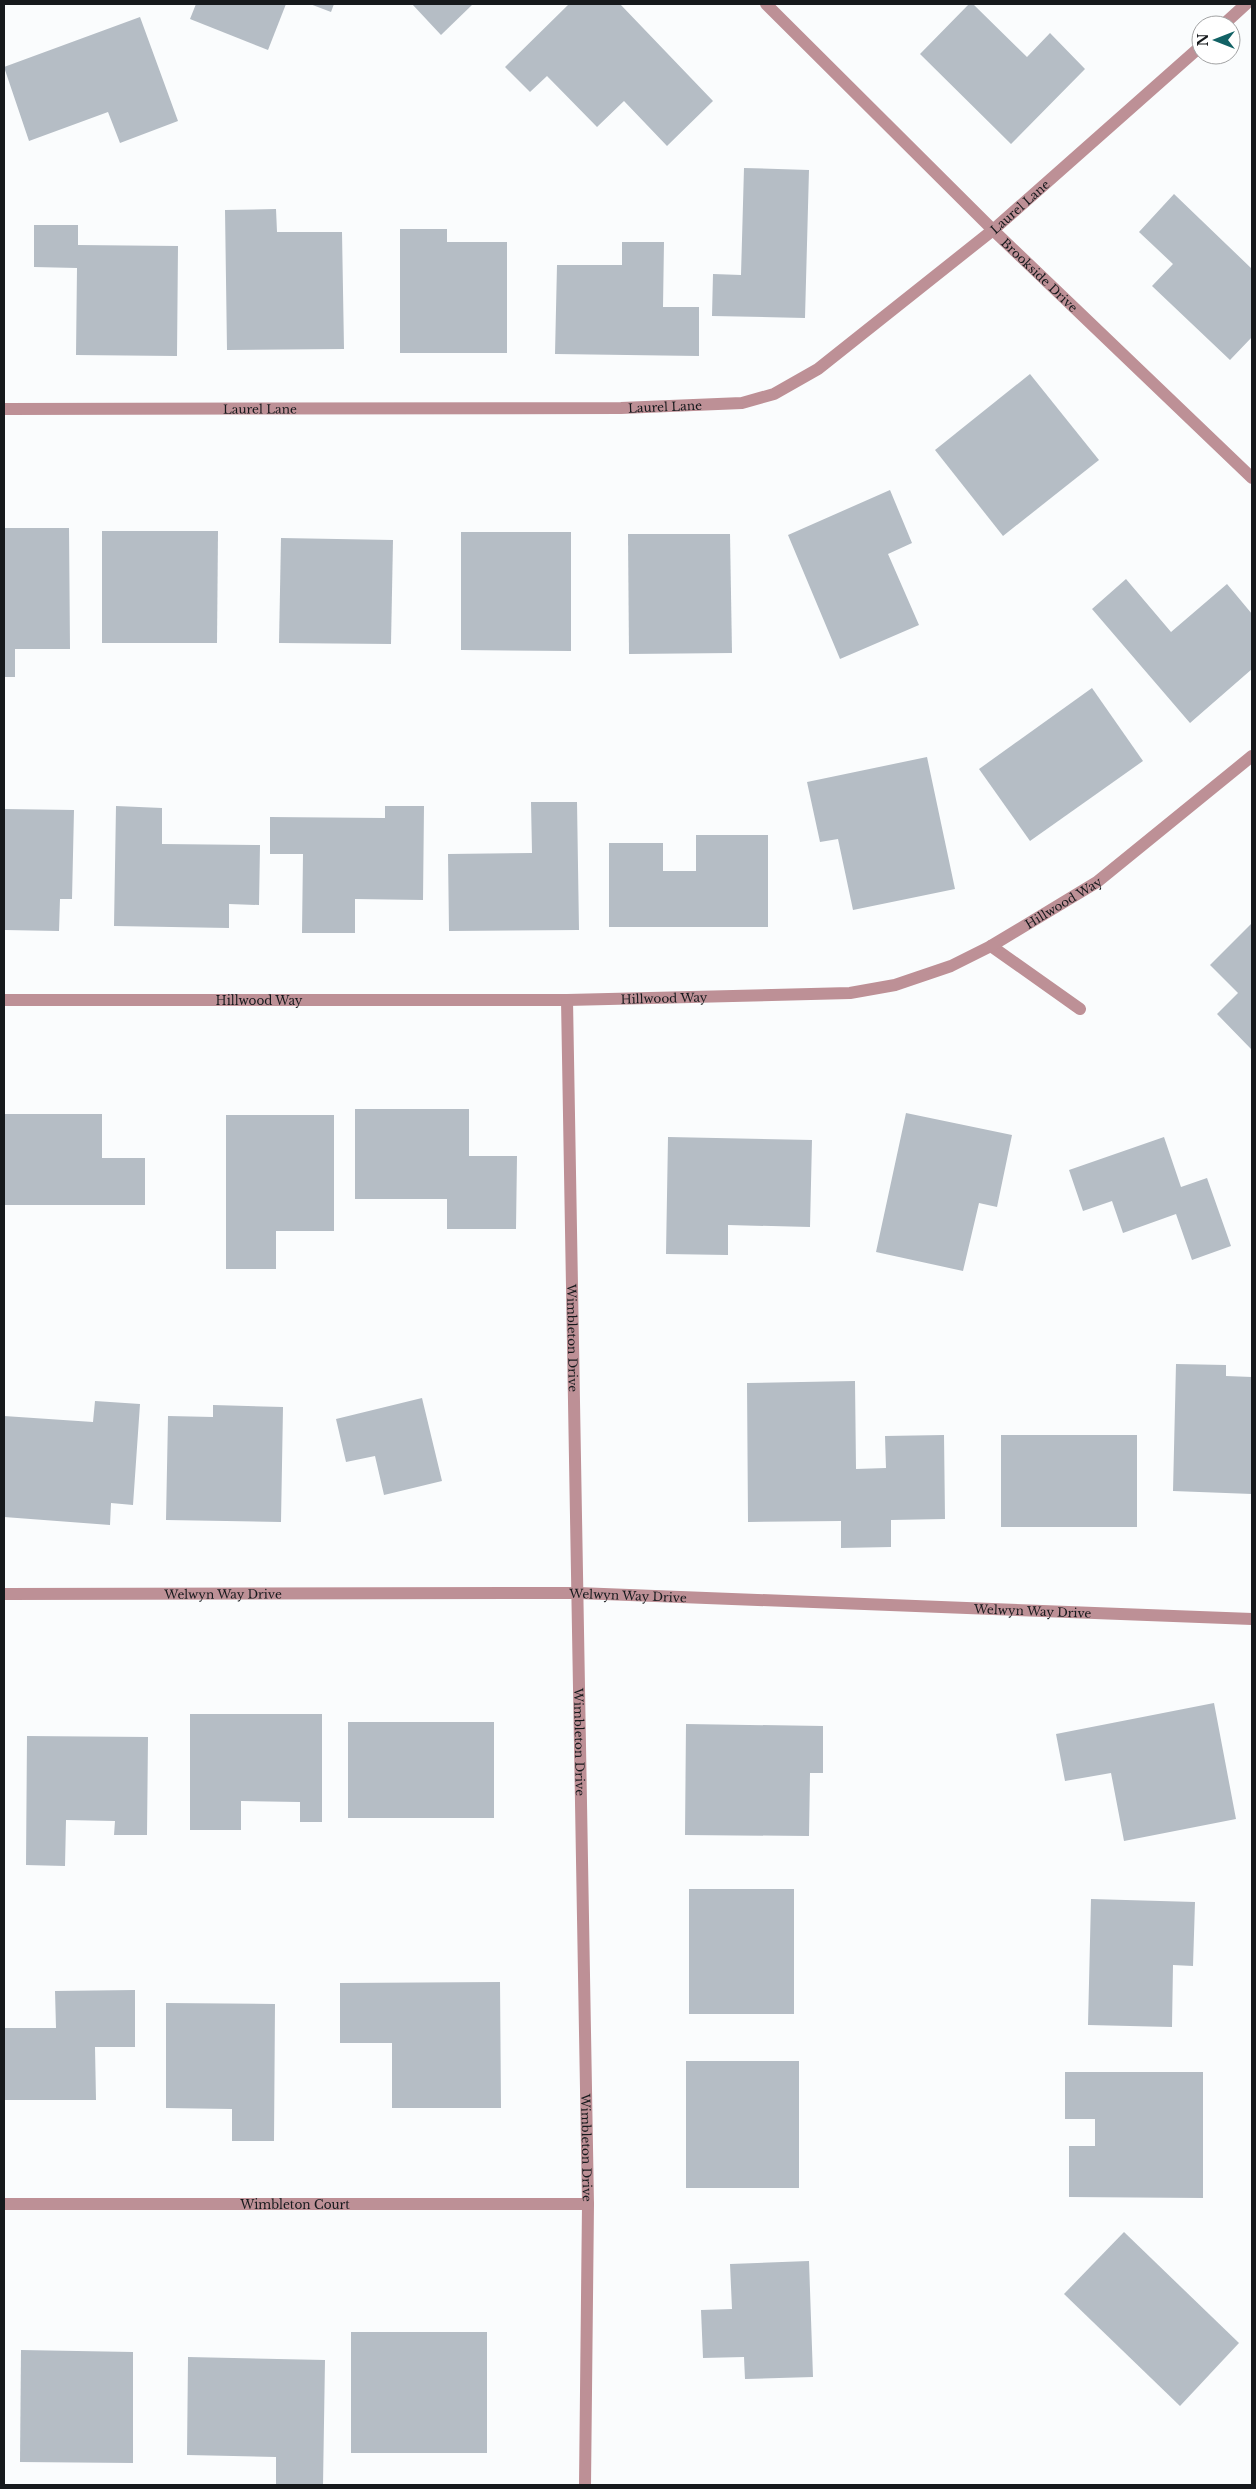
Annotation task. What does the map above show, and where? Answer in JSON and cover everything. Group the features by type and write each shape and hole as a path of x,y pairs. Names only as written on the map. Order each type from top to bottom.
{"street":[{"name":"Brookside Drive","path":"766,4 992,230 1252,478"},
{"path":"1234,15 1246,4"},
{"name":"Laurel Lane","path":"4,409 621,408 742,404 774,394 818,369 992,230 1191,55"},
{"name":"Hillwood Way","path":"4,1000 567,1000 850,993 895,984 952,966 991,946 1097,882 1252,756"},
{"path":"991,946 1080,1009"},
{"name":"Wimbleton Drive","path":"567,1000 588,2204 585,2485"},
{"name":"Welwyn Way Drive","path":"4,1594 578,1593 1252,1619"},
{"name":"Wimbleton Court","path":"4,2204 588,2204"}],"building":[{"path":"196,4 286,4 268,50 190,19"},
{"path":"310,4 334,4 331,12"},
{"path":"412,4 473,4 441,35"},
{"path":"569,4 620,4 713,101 667,146 624,101 597,127 547,76 530,92 505,67"},
{"path":"969,4 973,4 1027,57 1050,33 1085,69 1011,144 920,54"},
{"path":"140,17 178,121 120,143 108,112 29,141 4,67"},
{"path":"744,168 809,170 805,318 712,316 713,274 741,275"},
{"path":"1174,194 1252,269 1252,337 1230,360 1152,286 1173,264 1139,232"},
{"path":"276,209 277,232 342,232 344,349 227,350 225,210"},
{"path":"34,225 78,225 78,245 178,246 177,356 76,355 77,268 34,267"},
{"path":"400,229 447,229 447,242 507,242 507,353 400,353"},
{"path":"622,242 664,242 663,307 699,307 699,356 555,354 557,265 622,265"},
{"path":"1030,374 1099,460 1003,536 935,450"},
{"path":"890,490 912,543 888,554 919,625 840,659 788,535"},
{"path":"4,528 69,528 70,649 15,649 15,677 4,677"},
{"path":"102,531 218,531 217,643 102,643"},
{"path":"461,532 571,532 571,651 461,650"},
{"path":"628,534 730,534 732,653 629,654"},
{"path":"281,538 393,540 391,644 279,643"},
{"path":"1126,579 1171,632 1227,584 1252,614 1252,669 1190,723 1092,609"},
{"path":"1092,688 1143,761 1030,841 979,769"},
{"path":"927,757 955,889 853,910 838,839 820,842 807,782"},
{"path":"531,802 577,802 579,930 449,931 448,854 532,853"},
{"path":"116,806 162,808 162,844 260,845 259,905 229,904 229,928 114,926"},
{"path":"385,806 424,806 423,900 355,899 355,933 302,933 303,854 270,854 270,817 385,818"},
{"path":"4,809 74,810 72,899 60,899 59,931 5,930"},
{"path":"696,835 768,835 768,927 609,927 609,843 663,843 663,871 696,871"},
{"path":"1252,923 1252,1050 1217,1014 1238,993 1210,965"},
{"path":"355,1109 469,1109 469,1156 517,1156 516,1229 447,1229 447,1199 355,1199"},
{"path":"906,1113 1012,1135 997,1207 979,1203 963,1271 876,1252"},
{"path":"4,1114 102,1114 102,1158 145,1158 145,1205 4,1205"},
{"path":"226,1115 334,1115 334,1231 276,1231 276,1269 226,1269"},
{"path":"668,1137 812,1140 810,1227 728,1225 728,1255 666,1254"},
{"path":"1164,1137 1181,1187 1207,1178 1231,1246 1192,1260 1176,1214 1123,1233 1112,1201 1083,1211 1069,1170"},
{"path":"1176,1364 1226,1365 1226,1376 1252,1377 1252,1494 1173,1491"},
{"path":"855,1381 856,1469 886,1468 885,1436 944,1435 945,1519 891,1520 891,1547 841,1548 841,1521 748,1522 747,1383"},
{"path":"422,1398 442,1481 384,1495 375,1456 346,1462 336,1419"},
{"path":"95,1401 140,1404 133,1505 111,1503 110,1525 4,1517 4,1416 93,1422"},
{"path":"213,1405 283,1407 281,1522 166,1520 168,1416 213,1417"},
{"path":"1001,1435 1137,1435 1137,1527 1001,1527"},
{"path":"1214,1703 1236,1819 1124,1841 1111,1773 1065,1781 1056,1734"},
{"path":"190,1714 322,1714 322,1822 300,1822 300,1802 241,1801 241,1830 190,1830"},
{"path":"348,1722 494,1722 494,1818 348,1818"},
{"path":"686,1724 823,1726 823,1773 810,1773 809,1836 685,1835"},
{"path":"27,1736 148,1737 147,1835 114,1835 115,1821 66,1820 65,1866 26,1865"},
{"path":"689,1889 794,1889 794,2014 689,2014"},
{"path":"1091,1899 1195,1902 1193,1966 1173,1965 1172,2027 1088,2025"},
{"path":"500,1982 501,2108 392,2108 392,2043 340,2043 340,1983"},
{"path":"135,1990 135,2047 95,2047 96,2100 4,2100 4,2028 56,2028 55,1991"},
{"path":"166,2003 275,2004 274,2141 232,2141 232,2109 166,2108"},
{"path":"686,2061 799,2061 799,2188 686,2188"},
{"path":"1065,2072 1203,2072 1203,2198 1069,2197 1069,2146 1095,2146 1095,2119 1065,2119"},
{"path":"1124,2232 1239,2343 1180,2406 1064,2294"},
{"path":"809,2261 813,2377 745,2379 744,2357 703,2358 701,2310 732,2309 730,2264"},
{"path":"351,2332 487,2332 487,2453 351,2453"},
{"path":"21,2350 133,2352 133,2463 20,2462"},
{"path":"188,2357 325,2360 323,2485 276,2484 276,2457 187,2455"}]}
